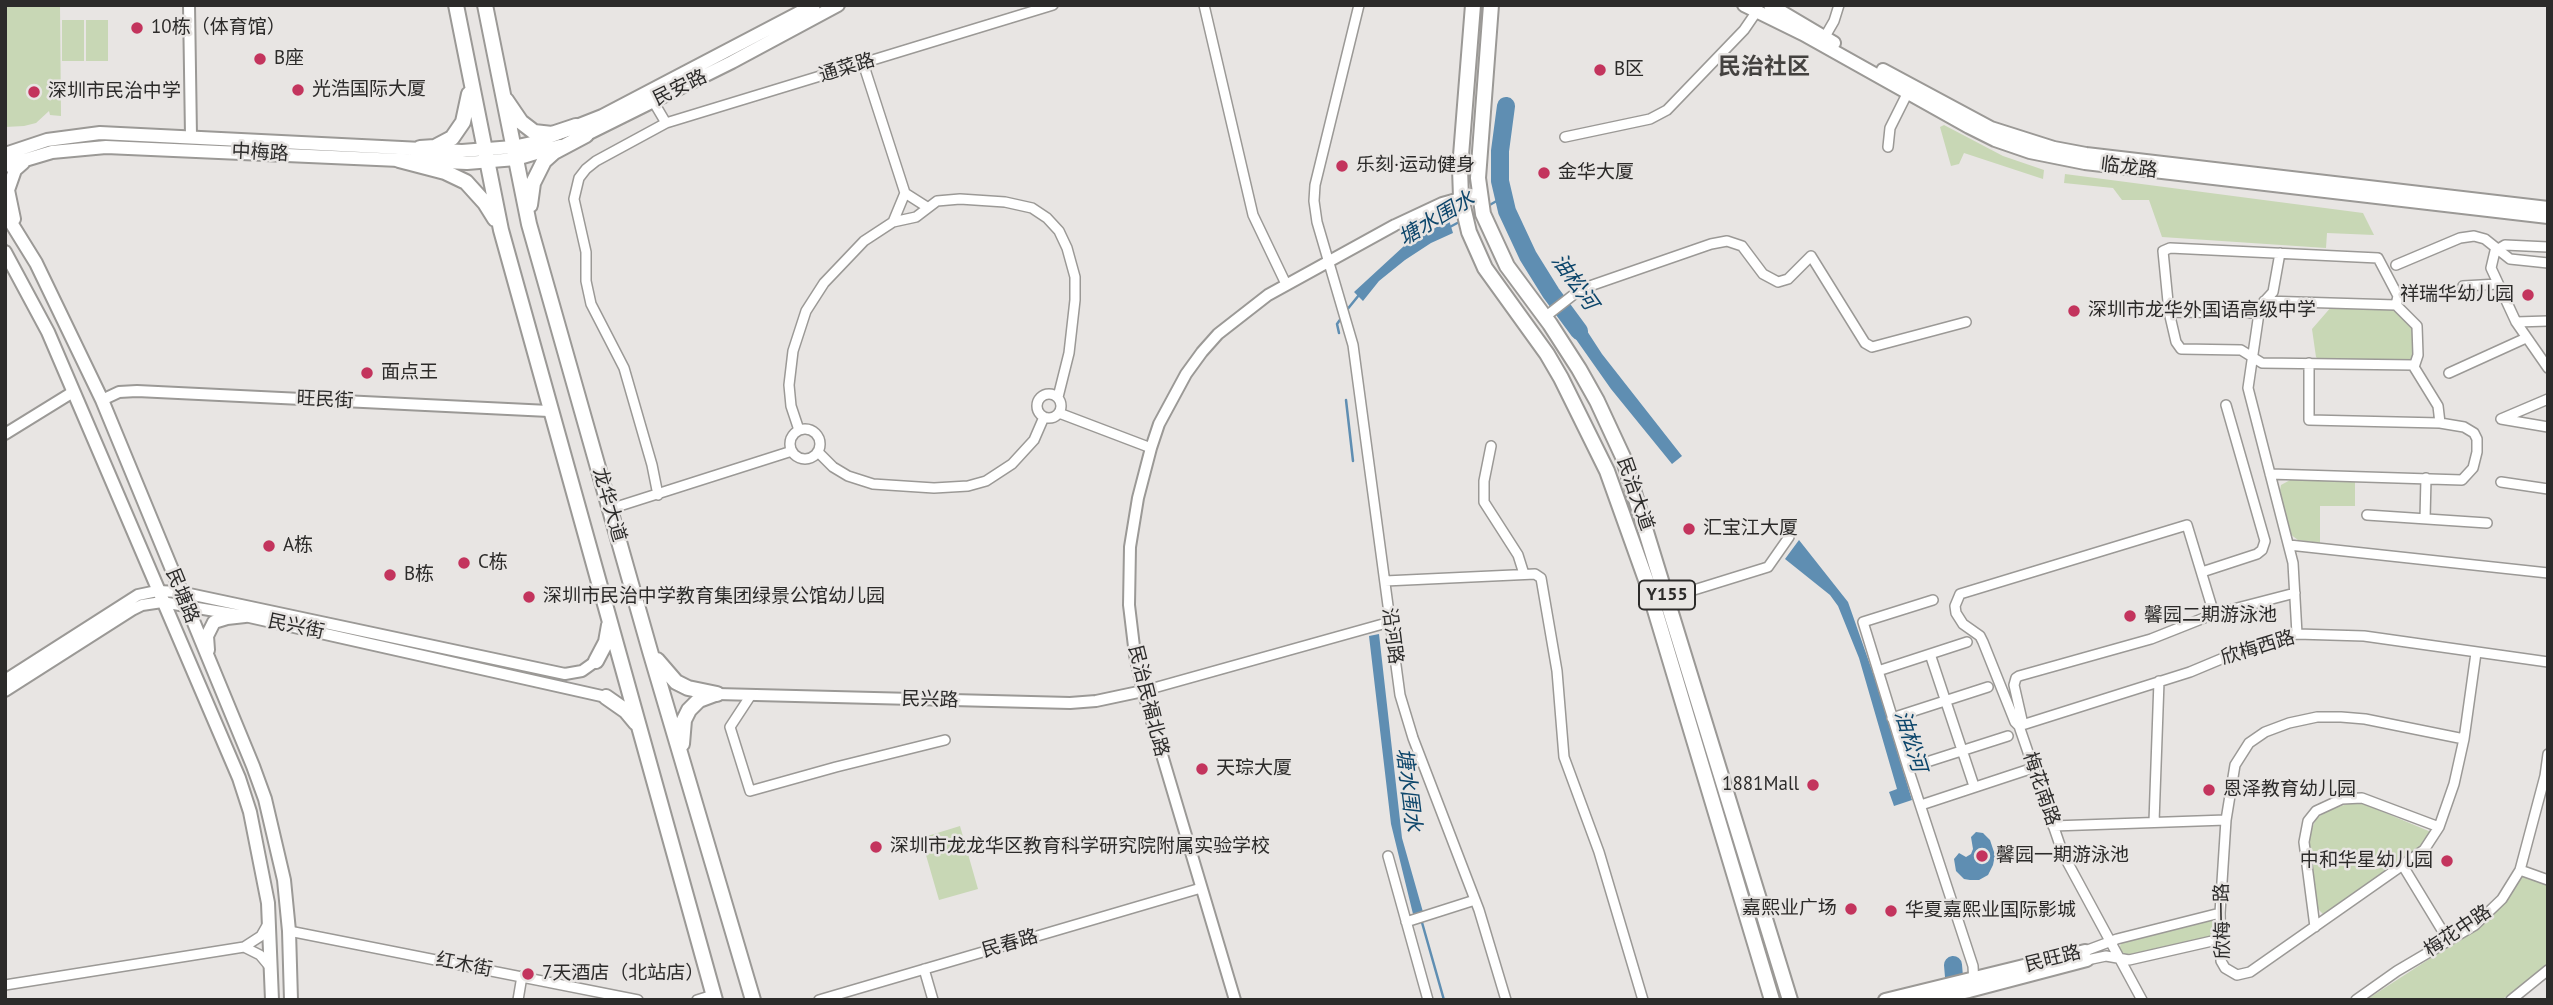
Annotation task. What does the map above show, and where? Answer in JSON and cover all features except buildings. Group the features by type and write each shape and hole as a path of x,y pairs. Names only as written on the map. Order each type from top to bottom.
{"main road":[{"name":"龙华大道","path":"456,5 501,230 714,998"},
{"name":"龙华大道","path":"485,5 529,224 650,652 753,1000"},
{"name":"民安路","path":"515,153 555,148 602,116 814,5"},
{"name":"民安路","path":"581,131 653,101 838,5"},
{"name":"民治大道","path":"1473,5 1460,168 1462,205 1467,227 1485,268 1547,354 1561,378 1607,471 1646,580 1772,1000"},
{"name":"民治大道","path":"1491,5 1481,204 1507,266 1550,313 1597,401 1623,457 1790,1000"},
{"name":"临龙路","path":"1770,5 1822,41 1907,93 1995,140 2059,159 2548,218"},
{"name":"临龙路","path":"1751,8 1822,41 1991,128 2054,148 2548,208"},
{"path":"421,148 445,143 458,131 467,113 470,79"},
{"path":"501,88 515,114 529,130 542,134 581,131"},
{"path":"529,224 533,183 544,161 581,131"},
{"name":"中梅路","path":"5,151 47,140 111,134 421,148 485,157"},
{"name":"中梅路","path":"5,166 32,156 77,148 106,147 399,160 485,157 515,153"},
{"path":"18,233 8,190 15,170 32,156"},
{"path":"399,160 445,172 466,182 485,203 501,230"},
{"name":"民塘路","path":"5,213 79,350 102,400 265,799 284,880 291,1000"},
{"name":"民塘路","path":"5,253 48,332 239,778 250,812 270,921 272,1000"},
{"path":"209,660 207,636 211,626 222,618 245,616"},
{"path":"596,661 606,642 609,617"},
{"path":"650,652 676,682 688,688 717,694"},
{"path":"681,755 684,720 689,710 699,700 717,694"},
{"path":"606,697 626,711 642,734"},
{"name":"民旺路","path":"1885,1000 1971,985 2086,955"},
{"name":"民旺路","path":"1923,1000 1939,991"}],"street":[{"path":"189,5 191,136"},
{"name":"通菜路","path":"658,495 653,465 624,368 591,304 586,281 586,252 574,199 579,178 586,169 666,123 1053,5"},
{"path":"1204,5 1253,215 1286,285"},
{"name":"沿河路","path":"1359,5 1315,185 1317,222 1348,326 1356,365 1385,581 1387,623 1405,714 1475,900 1506,1000"},
{"path":"1822,41 1834,21 1839,5"},
{"path":"1565,137 1650,119 1667,110 1747,27 1751,8"},
{"path":"863,63 905,192 927,207"},
{"path":"1888,147 1890,128 1907,93"},
{"path":"653,101 666,123"},
{"path":"893,222 905,192"},
{"path":"800,430 791,406 789,385 793,351 806,311 824,283 864,241 893,222 916,217 937,201 960,199 1005,202 1032,208 1047,218 1059,231 1075,277 1069,353 1058,397 1061,407 1059,413 1052,418 1044,417 1037,410 1038,399 1049,393 1058,397"},
{"name":"民治民福北路","path":"1235,1000 1143,691 1131,630 1129,578 1132,525 1151,448 1159,424 1186,374 1202,352 1218,334 1268,295 1328,260 1429,209 1481,204"},
{"path":"2396,265 2468,236 2479,237 2510,259 2548,263"},
{"path":"1550,313 1591,286 1711,244 1727,241 1742,246 1763,274 1778,282 1788,279 1811,256 1865,342 1872,347 1966,322"},
{"path":"2548,247 2505,245 2497,249 2492,257 2491,268 2516,322 2548,369"},
{"path":"2396,304 2398,296 2377,257 2165,249 2162,255 2169,313 2175,340 2181,349 2239,349 2260,363 2414,365"},
{"path":"2280,253 2273,292 2264,301 2259,313 2248,388 2294,563 2297,634"},
{"path":"2463,286 2498,284"},
{"path":"2264,301 2396,304 2417,328 2418,355 2414,365"},
{"path":"2169,313 2259,313"},
{"path":"2516,322 2548,321"},
{"path":"2449,373 2526,338"},
{"path":"2270,474 2462,480 2471,472 2477,439 2474,433 2464,427 2440,423 2374,424 2309,420 2309,363"},
{"path":"2414,365 2438,406 2440,423"},
{"name":"旺民街","path":"102,400 119,392 137,391 550,411"},
{"path":"5,433 73,392"},
{"path":"2548,400 2501,419 2548,428"},
{"path":"2202,572 2257,554 2262,550 2265,541 2226,405"},
{"path":"1059,413 1151,448"},
{"path":"817,452 848,476 873,484 934,488 968,486 986,481 1012,464 1034,440 1044,417"},
{"path":"807,429 814,433 820,443 817,452 806,459 797,457 792,451 792,437 800,430 807,429"},
{"path":"1491,446 1484,481 1484,502 1518,555 1524,574"},
{"path":"610,509 792,451"},
{"path":"2425,519 2426,478"},
{"path":"2501,482 2548,489"},
{"path":"2367,515 2487,523"},
{"path":"2214,614 2187,525 1960,594 1955,606 1963,624 1980,636 2019,726 2022,720 2015,689 2016,678 2151,639 2214,614 2295,593"},
{"path":"1668,598 1768,567 1789,537 1789,526"},
{"path":"2289,545 2548,573"},
{"path":"1385,581 1538,574 1557,671 1564,757 1599,852 1643,1000"},
{"name":"民兴街","path":"6,677 144,592 565,674 582,671 596,661"},
{"name":"民兴街","path":"5,691 132,610 159,596"},
{"name":"民兴街","path":"183,598 245,616 606,697"},
{"path":"1933,600 1863,622 1973,966 1971,985"},
{"path":"1143,691 1387,623"},
{"name":"欣梅西路","path":"2019,726 2190,672 2257,644 2297,634 2364,636 2548,662"},
{"path":"1878,671 1967,642"},
{"name":"欣梅一路","path":"2464,739 2342,717 2317,717 2265,732 2249,743 2235,765 2227,820 2220,913 2222,964 2229,972 2242,975 2250,972 2424,850 2439,827 2454,784 2464,739 2476,653"},
{"path":"1930,654 1974,786"},
{"path":"2154,822 2159,681"},
{"path":"1892,718 1988,687"},
{"name":"民兴路","path":"717,694 1070,703 1096,701 1143,691"},
{"path":"751,695 730,727 750,791 946,740"},
{"name":"梅花南路","path":"2019,726 2071,872 2142,1000"},
{"path":"1908,768 2008,736"},
{"name":"梅花中路","path":"2356,1000 2387,977 2488,914 2502,900 2520,870 2545,776 2548,754"},
{"path":"1921,805 2032,768"},
{"path":"2315,927 2304,842 2308,821 2316,811 2342,799 2362,798 2439,827"},
{"path":"2053,827 2227,820"},
{"path":"1388,856 1410,921 1428,1000"},
{"path":"2403,866 2448,940"},
{"path":"2520,870 2548,880"},
{"name":"民春路","path":"819,1000 1201,888"},
{"path":"1410,921 1475,900"},
{"name":"民旺路","path":"2086,955 2109,942 2220,913"},
{"path":"5,985 244,947 261,936 270,921"},
{"name":"红木街","path":"289,931 638,1000"},
{"name":"民旺路","path":"2086,955 2130,960 2221,939"},
{"path":"244,947 260,956 272,971"},
{"path":"924,969 933,1000"},
{"path":"2511,1000 2548,970"},
{"path":"518,1000 522,976"},
{"path":"696,1000 714,998"}],"green space":[{"path":"5,5 60,5 61,116 50,115 49,111 36,123 5,127"},
{"path":"62,20 84,20 84,61 62,61"},
{"path":"86,20 108,20 108,61 86,61"},
{"path":"1944,125 2003,156 2044,170 2043,179 1964,153 1959,164 1951,166 1940,127"},
{"path":"2065,174 2363,213 2374,235 2327,233 2326,248 2162,237 2149,200 2122,200 2113,188 2064,183"},
{"path":"2332,306 2396,306 2412,322 2417,339 2413,358 2406,361 2319,360 2316,357 2312,329"},
{"path":"2292,479 2355,481 2355,506 2320,506 2320,543 2298,540 2290,534 2280,490 2281,485"},
{"path":"2350,803 2364,804 2431,832 2423,846 2324,915 2315,906 2308,838 2316,819 2327,811"},
{"path":"960,826 978,889 939,900 921,838"},
{"path":"2523,876 2548,883 2548,966 2535,977 2501,1000 2366,1000 2491,919"},
{"path":"2213,921 2216,925 2215,937 2133,957 2124,956 2119,950 2124,941"}],"water":[{"path":"1500,106 1512,106 1507,156 1493,156"},
{"path":"1493,176 1507,177 1511,205 1519,224 1507,230 1500,208"},
{"path":"1449,220 1453,233 1405,260 1379,281 1363,301 1354,292 1404,246"},
{"path":"1527,240 1542,271 1559,295 1549,299 1515,246"},
{"path":"1569,313 1576,314 1602,354 1682,456 1672,464 1611,389 1561,318"},
{"path":"1799,540 1848,602 1912,800 1894,806 1889,792 1897,789 1859,658 1838,606 1830,595 1785,559"},
{"path":"1379,634 1402,838 1423,912 1413,914 1391,824 1369,636"},
{"name":"馨园一期游泳池","path":"1976,832 1983,833 1990,840 1995,855 1993,865 1988,875 1979,880 1964,879 1956,871 1954,859 1959,853 1966,857 1971,854 1971,837"}],"waterway":[{"name":"油松河","path":"1506,106 1500,151 1500,181 1507,211 1528,256 1579,331"},
{"name":"塘水围水","path":"1488,206 1500,199"},
{"name":"塘水围水","path":"1448,228 1461,221"},
{"name":"塘水围水","path":"1346,311 1359,295"},
{"name":"塘水围水","path":"1339,333 1337,324 1342,317"},
{"name":"塘水围水","path":"1346,400 1353,461"},
{"name":"塘水围水","path":"1421,919 1444,1000"},
{"name":"油松河","path":"1953,965 1956,1000"}],"place":[{"name":"10栋（体育馆）","path":"137,28"},
{"name":"B座","path":"260,59"},
{"name":"B区","path":"1600,70"},
{"name":"光浩国际大厦","path":"298,90"},
{"name":"深圳市民治中学","path":"34,92"},
{"name":"乐刻·运动健身","path":"1342,166"},
{"name":"金华大厦","path":"1544,173"},
{"name":"祥瑞华幼儿园","path":"2528,295"},
{"name":"深圳市龙华外国语高级中学","path":"2074,311"},
{"name":"面点王","path":"367,373"},
{"name":"汇宝江大厦","path":"1689,529"},
{"name":"A栋","path":"269,546"},
{"name":"C栋","path":"464,563"},
{"name":"B栋","path":"390,575"},
{"name":"深圳市民治中学教育集团绿景公馆幼儿园","path":"529,597"},
{"name":"馨园二期游泳池","path":"2130,616"},
{"name":"天琮大厦","path":"1202,769"},
{"name":"1881Mall","path":"1813,785"},
{"name":"恩泽教育幼儿园","path":"2209,790"},
{"name":"深圳市龙龙华区教育科学研究院附属实验学校","path":"876,847"},
{"name":"馨园一期游泳池","path":"1982,856"},
{"name":"中和华星幼儿园","path":"2447,861"},
{"name":"嘉熙业广场","path":"1851,909"},
{"name":"华夏嘉熙业国际影城","path":"1891,911"},
{"name":"7天酒店（北站店）","path":"528,974"}],"district":[{"name":"民治社区","path":"1764,67"}]}
